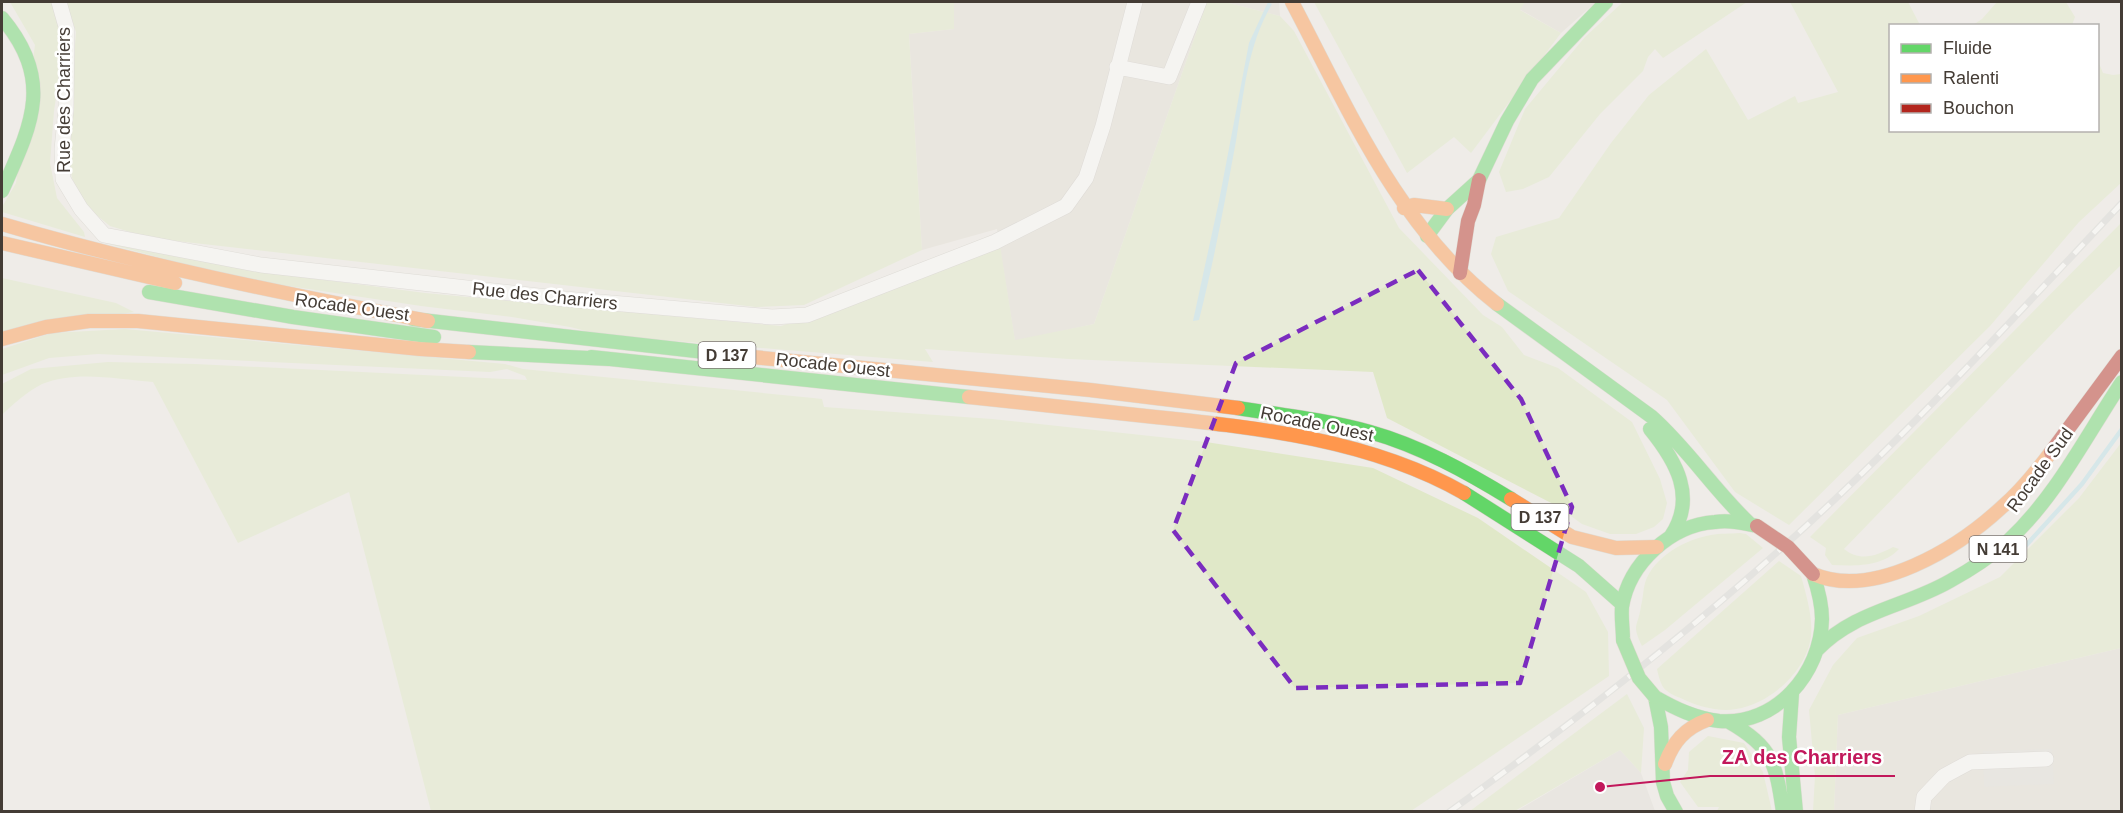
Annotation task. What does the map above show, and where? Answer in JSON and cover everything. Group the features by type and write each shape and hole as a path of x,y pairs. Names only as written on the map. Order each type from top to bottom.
{"main road":[{"path":"1292,2 1384,177 1404,208 1437,250 1460,273 1513,318 1609,384 1658,422 1682,447 1726,501 1753,525 1780,539 1813,574 1821,594 1823,622 1817,650 1806,675 1792,694 1765,714 1729,722 1686,715 1654,697"},
{"path":"1460,273 1466,229 1479,180 1507,120 1532,79 1606,2"},
{"path":"2,18 25,49 31,66 33,90 32,114 28,132 2,191"},
{"path":"2,39 13,58 20,91 15,125 2,162"},
{"path":"1428,236 1432,226 1447,209 1479,180"},
{"path":"1404,208 1414,205 1447,209"},
{"path":"2,224 234,285 428,321"},
{"path":"1437,250 1466,229"},
{"name":"Rocade Ouest","path":"2,243 124,273 228,294 428,321 697,352 1212,404 1330,423 1403,443 1433,457 1478,479 1572,537 1616,548 1657,547"},
{"name":"Rocade Ouest","path":"130,288 293,317 609,359 1221,424 1353,447 1436,477 1490,508 1578,566 1622,604"},
{"path":"2,339 46,327 78,322 138,321 420,349 609,359"},
{"name":"Rocade Sud","path":"1813,574 1826,580 1847,583 1879,577 1923,561 1980,526 2027,482 2121,356"},
{"name":"Rocade Sud","path":"1817,650 1829,635 1843,625 1938,588 1978,564 2013,537 2046,500 2121,382"},
{"path":"1609,384 1657,437 1681,483 1682,517 1671,536"},
{"path":"1676,812 1665,794 1659,764 1663,730 1660,710 1654,697 1639,678 1623,640 1622,604 1632,577 1657,547 1684,528 1712,521 1728,520 1753,525"},
{"path":"1792,694 1788,729 1794,772 1796,812"},
{"path":"1662,782 1665,762 1675,741 1691,726 1707,720"},
{"path":"1729,722 1757,739 1768,752 1776,767 1783,812"}],"street":[{"name":"Rue des Charriers","path":"59,2 67,30 66,110 62,149 63,179 81,209 104,234 261,265 565,299 772,318 807,315 996,242 1066,206 1086,178 1103,126 1135,2"},
{"path":"1117,67 1169,77 1199,2"},
{"path":"1922,812 1924,797 1944,776 1970,762 2046,759"}],"highlighted area":[{"path":"1418,270 1521,399 1572,507 1520,683 1295,688 1173,530 1236,363"}],"shaded area":[{"path":"954,2 1207,2 1094,324 1015,341 997,229 922,250 909,34 954,29"},
{"path":"1225,2 1279,2 1280,16"},
{"path":"1525,2 1596,2 1561,33 1519,9"},
{"path":"2121,648 2121,811 1834,812 1838,715"},
{"path":"2052,749 2054,784 1984,787 1983,751"},
{"path":"1620,750 1641,773 1655,811 1515,812"}],"green space":[{"path":"10,2 53,2 59,22 60,69 50,163 57,198 84,232 85,237 2,212 2,207 16,183 35,45"},
{"path":"66,2 954,2 954,29 909,34 922,250 804,305 756,307 150,238 110,226 85,206 72,178 67,150 76,32"},
{"path":"1207,2 1225,2 1280,16 1294,31 1399,228 1483,315 1502,327 1524,355 1558,368 1632,422 1660,479 1667,503 1663,519 1654,527 1636,534 1610,534 1582,524 1557,506 1387,418 1373,372 1069,359 925,349 933,362 602,335 512,317 421,306 236,278 105,243 248,270 425,293 781,326 830,310 1000,245 1015,340 1094,324"},
{"path":"1314,2 1525,2 1520,10 1561,33 1471,153 1454,137 1407,173"},
{"path":"1623,2 1747,2 1663,58 1655,49 1648,57 1643,71 1600,114 1549,177 1523,189 1506,192 1499,172 1525,109 1585,37"},
{"path":"1790,2 1908,2 1919,24 1889,24 1889,132 2099,132 2099,63 2103,73 2121,74 2122,182 2079,222 1990,326 1789,525 1735,492 1667,400 1508,291 1491,254 1496,237 1559,218 1611,143 1649,95 1706,49 1748,120 1795,96 1798,103 1838,92"},
{"path":"1997,2 2066,2 2075,17 2072,24 1974,24"},
{"path":"2121,223 2121,265 1844,549 1856,555 1868,556 1893,547 1899,549 1885,559 1868,564 1832,565 1825,555 1826,548 1810,537"},
{"path":"2,278 116,303 134,312 2,333"},
{"path":"125,329 505,364 523,369 822,399 824,407 992,419 1206,442 1373,468 1478,518 1586,592 1608,632 1609,676 1411,811 431,811 349,492 238,543 153,382 82,376 68,377 42,384 31,390 2,415 2,384 31,369 108,362 527,380 525,376 507,369 490,372 98,354 49,358 2,375 2,349 52,333"},
{"path":"2121,443 2121,648 1838,715 1834,811 1813,811 1815,776 1809,710 1833,665 1857,638 1919,616 2000,577 2079,498"},
{"path":"1746,534 1763,548 1665,630 1642,646 1636,626 1645,583 1655,565 1681,545 1701,537"},
{"path":"1779,561 1801,576 1810,613 1811,629 1808,649 1785,684 1774,693 1749,706 1724,710 1692,703 1665,689 1657,669"},
{"path":"1627,694 1644,728 1641,773 1620,750 1515,811 1470,811"},
{"path":"1708,736 1744,743 1763,772 1772,811 1717,811 1719,807 1698,807 1680,782 1688,770 1689,752"}],"water":[{"path":"1268,2 1272,4 1257,37 1248,71 1228,186 1199,320 1193,321 1249,43"}],"waterway":[{"path":"2019,553 2082,484 2122,429"}],"railway":[{"path":"1449,812 1554,735 1656,655 1805,527 1921,414 2122,203"}],"traffic: fast":[{"path":"1427,236 1447,209 1479,180 1507,121 1532,79 1606,2"},
{"path":"2,18 18,41 28,62 33,83 33,104 29,124 2,191"},
{"path":"149,292 293,317 434,337"},
{"path":"1497,304 1652,417 1749,523"},
{"path":"413,319 722,354"},
{"path":"469,352 609,359"},
{"path":"591,357 969,397"},
{"path":"1817,650 1847,626 1933,590 1987,558 2007,542 2041,506 2122,382"},
{"path":"1238,408 1337,424 1389,438 1443,461 1511,499"},
{"path":"1650,429 1675,467 1683,493 1679,522 1671,536"},
{"path":"1464,493 1579,566 1622,604"},
{"path":"1623,640 1622,607 1626,591 1633,576 1655,549 1683,530 1699,525 1726,521 1757,526"},
{"path":"1655,697 1686,712 1719,721 1740,720 1759,715 1776,705 1792,692 1804,676 1814,658 1820,639 1821,607 1813,574"},
{"path":"1623,640 1639,678 1655,697"},
{"path":"1792,694 1789,737 1796,812"},
{"path":"1655,697 1661,727 1663,782 1667,796 1676,812"},
{"path":"1729,722 1755,740 1770,758 1778,781 1783,812"}],"traffic: slow":[{"path":"1292,2 1356,125 1404,203 1431,240 1462,273 1497,304"},
{"path":"1404,208 1414,205 1447,209"},
{"path":"2,224 108,253 214,278 428,321"},
{"path":"2,243 175,283"},
{"path":"2,339 46,327 89,321 138,321 469,352"},
{"path":"722,354 1090,390 1238,408"},
{"path":"969,397 1234,426 1314,439 1391,460 1464,493"},
{"path":"1813,574 1837,580 1862,580 1888,575 1914,566 1939,553 1984,523 2028,481 2051,452"},
{"path":"1511,499 1572,537 1616,548 1657,547"},
{"path":"1665,764 1681,737 1692,727 1707,720"}],"traffic: jam":[{"path":"1460,273 1468,221 1479,180"},
{"path":"2051,452 2122,356"},
{"path":"1757,526 1788,547 1813,574"}],"place":[{"name":"ZA des Charriers","path":"1600,787"}]}
